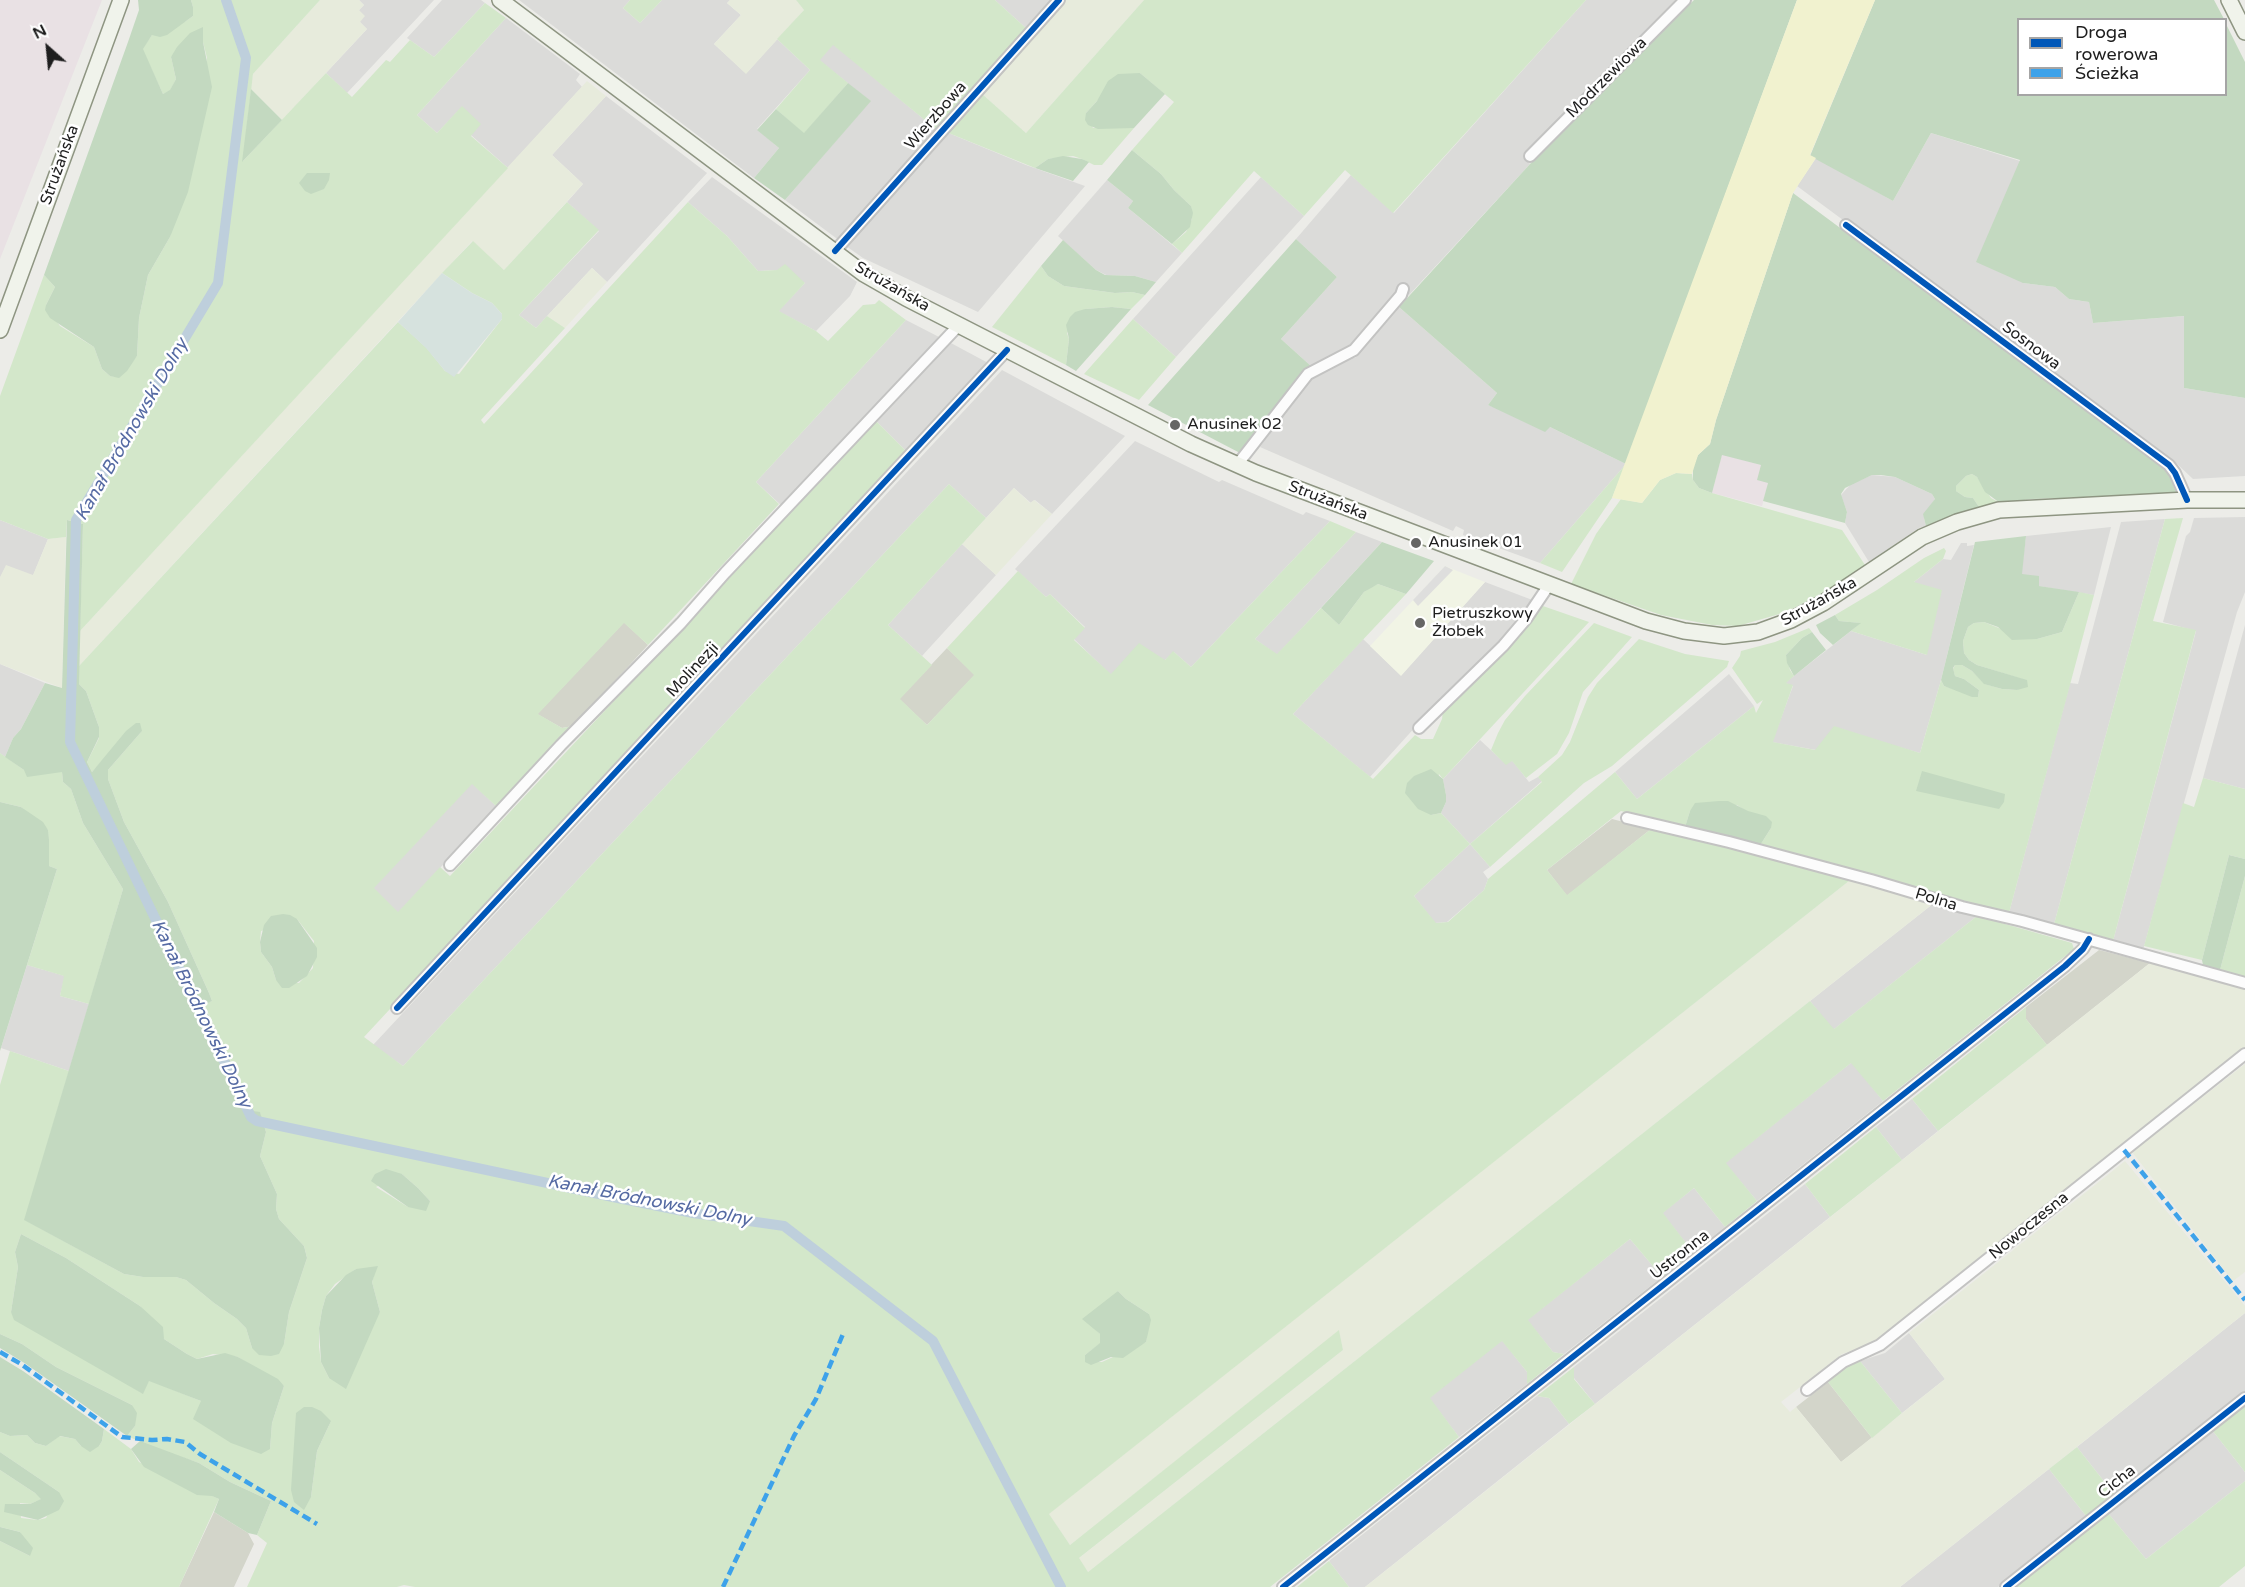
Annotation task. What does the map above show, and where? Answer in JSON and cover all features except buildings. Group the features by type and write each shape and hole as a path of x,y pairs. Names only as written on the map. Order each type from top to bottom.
{"main road":[{"name":"Strużańska","path":"0,330 121,0"},
{"name":"Strużańska","path":"500,0 864,274 1007,350 1237,465 1646,621 1684,631 1724,636 1758,632 1791,620 1823,603 1922,537 1957,522 1999,510 2187,500 2245,500"},
{"path":"2230,0 2245,32"}],"street":[{"name":"Wierzbowa","path":"835,251 1059,0"},
{"name":"Modrzewiowa","path":"1530,156 1685,0"},
{"name":"Sosnowa","path":"1846,225 2169,465 2187,500"},
{"path":"1237,465 1308,374 1354,350 1401,295 1403,289"},
{"path":"450,865 561,745 666,639 725,573 959,325"},
{"name":"Molinezji","path":"397,1008 1007,350"},
{"path":"1419,728 1503,646 1549,585"},
{"name":"Polna","path":"1627,818 1729,842 2245,983"},
{"name":"Ustronna","path":"1283,1587 2065,966 2084,949 2089,939"},
{"name":"Nowoczesna","path":"1807,1390 1843,1362 1880,1345 2245,1054"},
{"name":"Cicha","path":"2006,1587 2245,1398"}],"shaded area":[{"path":"0,0 102,0 0,259"},
{"path":"138,0 191,0 193,7 193,16 167,35 160,37 152,35 143,49 163,94 170,90 176,79 171,57 190,33 203,27 203,42 212,87 188,192 170,237 148,275 139,318 137,356 119,378 110,376 102,369 94,347 50,318 45,310 55,287 44,275 139,10"},
{"path":"191,0 320,0 253,74 243,161 326,73 352,97 386,60 390,62 410,40 434,57 485,3 506,18 417,115 437,133 462,106 481,124 471,136 508,168 80,631 83,524 67,520 66,537 48,539 0,520 0,396 44,275 55,287 46,305 60,326 94,347 102,369 110,376 119,377 137,356 139,318 148,275 170,237 207,58 203,42 171,57 176,79 170,91 163,94 142,49 152,35 193,16"},
{"path":"320,0 359,0 364,5 359,10 365,16 360,22 367,29 282,120 251,89 253,74"},
{"path":"359,0 434,0 347,93 326,73 367,29 360,22 359,10 364,5"},
{"path":"442,0 481,0 485,3 434,57 407,38"},
{"path":"519,0 630,0 623,8 640,23 662,0 730,0 727,3 741,15 714,44 746,73 777,39 810,70 757,129 779,148 754,178"},
{"path":"630,0 662,0 640,23 623,8"},
{"path":"730,0 796,0 804,10 746,74 714,44 741,15 727,3"},
{"path":"796,0 995,0 1027,29 937,130 833,45 820,60 848,83 804,134 776,109 810,70 777,39 804,10"},
{"path":"995,0 1054,0 1027,29"},
{"path":"1065,0 1144,0 1026,133 981,93"},
{"path":"1144,0 1586,0 1393,213 1345,170 1304,216 1254,171 1182,253 1172,244 1186,232 1192,219 1191,206 1161,174 1132,150 1174,102 1140,73 1097,101 1086,113 1093,128 1134,128 1102,165 1094,165 1073,156 1048,159 1035,168 946,132 981,93 1026,133"},
{"path":"1586,0 1678,0 1524,157 1530,164 1409,295 1403,289 1352,346 1312,367 1281,339 1337,277 1296,239 1351,175 1394,213"},
{"path":"1694,0 1797,0 1626,464 1550,427 1545,432 1488,405 1497,393 1399,307 1530,164"},
{"path":"1875,0 2214,0 2223,18 2017,18 2017,96 2227,96 2227,26 2245,62 2245,398 2184,388 2184,316 2093,323 2089,302 2069,299 2055,287 2023,283 1976,262 2020,160 1931,133 1893,201 1810,156"},
{"path":"506,18 580,74 576,80 582,87 508,168 471,135 462,107 437,133 417,115"},
{"path":"833,44 937,130 840,241 785,200 870,101 819,60"},
{"path":"1140,73 1165,94 1134,128 1098,129 1088,125 1085,120 1086,113 1097,101 1108,81 1118,74"},
{"path":"587,81 606,96 552,155 583,184 504,270 472,241 79,666 80,631"},
{"path":"848,83 871,101 785,200 754,178 779,148 757,130 776,109 804,133"},
{"path":"251,89 282,120 242,162"},
{"path":"606,96 707,173 607,282 592,268 536,328 519,315 599,231 567,202 583,184 552,155"},
{"path":"946,132 1085,186 978,312 863,258 846,246"},
{"path":"1931,133 2020,161 2023,283 2055,287 2069,299 2089,302 2093,323 2185,316 2184,388 2245,398 2245,476 2193,479 2175,462 2172,463 1797,186 1816,158 1893,201"},
{"path":"1132,150 1161,174 1191,206 1193,213 1190,227 1172,244 1128,208 1133,201 1107,180"},
{"path":"1063,156 1089,162 1073,181 1035,168 1048,159"},
{"path":"307,173 330,173 324,189 311,194 305,191 299,183"},
{"path":"712,177 857,282 850,296 816,331 778,311 805,283 777,270 758,271 727,236 688,202"},
{"path":"1261,177 1304,216 1176,357 1133,319"},
{"path":"1107,180 1133,201 1128,208 1182,253 1156,282 1135,276 1106,275 1096,270 1058,236"},
{"path":"1793,193 2167,470 2177,494 2032,499 2000,503 1985,492 1977,477 1972,474 1966,476 1956,486 1956,491 1965,497 1973,498 1979,507 1926,526 1923,514 1935,499 1932,494 1895,477 1872,475 1845,488 1841,494 1847,512 1845,523 1763,501 1768,483 1757,480 1761,465 1722,455 1712,493 1699,488 1693,480 1693,467 1698,455 1710,444 1716,420"},
{"path":"567,202 599,230 519,315 536,328 547,316 565,328 481,420 484,424 688,202 727,236 758,271 777,270 785,264 805,283 779,311 816,331 828,341 863,305 875,304 879,300 906,320 756,482 779,504 648,645 624,623 538,714 562,728 573,726 497,807 472,784 374,888 398,912 440,867 450,876 876,421 907,452 364,1037 403,1066 949,484 986,518 888,625 932,665 900,699 927,725 974,675 947,648 1018,571 1046,597 1050,594 1085,628 1074,640 1111,674 1139,643 1165,660 1173,651 1191,667 1330,521 1356,532 1255,639 1277,654 1321,608 1339,625 1364,592 1371,587 1378,584 1406,594 1293,714 1373,779 1415,735 1421,739 1433,739 1443,711 1540,605 1589,622 1443,779 1439,774 1431,815 1441,813 1470,844 1414,896 1436,923 1448,922 1484,890 1488,879 1615,772 1637,799 1754,706 1756,713 1763,700 1757,704 1732,668 1741,651 1775,642 1809,628 1812,632 1802,638 1786,655 1794,676 1786,683 1793,685 1773,742 1815,750 1834,726 1920,753 1941,680 1944,686 1978,697 1979,690 1964,679 1955,676 1953,669 1955,665 1962,665 1972,671 1985,684 2002,689 2017,690 2022,679 1977,665 1969,660 1964,653 1963,641 1968,627 1974,623 1984,622 2026,639 2037,639 2062,632 2079,592 2094,595 2009,913 1759,847 1771,828 1737,805 1690,811 1685,827 1621,811 1547,870 1567,895 1651,829 1854,877 1049,1514 1070,1545 1339,1330 1343,1350 1079,1558 1088,1572 1810,1001 1834,1029 1977,916 2072,943 2074,949 1883,1101 1851,1063 1726,1163 1757,1201 1725,1227 1694,1188 1663,1213 1693,1252 1662,1277 1630,1239 1528,1320 1553,1352 1564,1354 1527,1384 1527,1372 1502,1341 1430,1398 1459,1437 1270,1587 415,1587 404,1585 397,1587 247,1587 267,1543 257,1535 271,1501 230,1482 199,1463 127,1436 135,1426 132,1405 56,1367 22,1344 0,1334 0,1085 10,1051 69,1071 25,1220 124,1274 143,1277 176,1277 186,1280 246,1328 252,1348 284,1344 289,1312 307,1258 304,1246 279,1219 276,1209 277,1194 260,1156 266,1132 260,1113 254,1111 204,1004 212,1001 209,993 168,902 124,822 108,779 108,770 142,731 103,760 92,772 87,762 99,738 99,727 86,691 79,684 79,666 398,322 427,348 445,371 459,374 502,319 502,314 492,303 442,273 473,241 504,270","holes":["297,919 314,941 313,968 299,983 276,980 272,967 261,952 261,931","402,1174 430,1201 408,1207 376,1187","21,1234 66,1258 140,1306 164,1339 187,1354 197,1359 213,1354 238,1357 284,1386 272,1423 270,1449 201,1401 149,1380 142,1393 11,1312 18,1267 15,1252","356,1269 374,1275 372,1282 380,1312 329,1378 321,1362 319,1347 319,1328 326,1296 335,1284","1118,1291 1149,1314 1146,1342 1102,1362 1085,1362 1085,1355 1101,1343 1100,1334 1095,1329","331,1421 317,1451 311,1497 291,1490"]},
{"path":"1296,239 1337,277 1281,339 1312,367 1240,453 1148,405"},
{"path":"1063,240 1096,270 1105,275 1135,276 1156,282 1145,295 1064,286 1048,276 1041,266"},
{"path":"1041,266 1048,276 1064,286 1145,295 1131,309 1112,307 1085,309 1067,333 1069,339 1066,365 992,327"},
{"path":"592,268 607,282 565,328 547,316"},
{"path":"442,273 492,303 502,314 502,319 454,377 445,371 426,348 398,322"},
{"path":"1112,307 1131,309 1076,371 1066,365 1069,339 1066,325 1070,317 1075,312 1085,309"},
{"path":"1399,307 1497,393 1488,405 1550,427 1626,464 1540,563 1463,535 1464,530 1456,526 1453,531 1260,447 1311,378 1349,358 1355,358 1361,351 1361,347"},
{"path":"1133,319 1176,357 1139,400 1084,374"},
{"path":"906,320 941,338 783,507 756,482"},
{"path":"949,342 990,364 907,452 876,421"},
{"path":"1002,370 1125,436 1052,514 1035,500 1031,503 1014,488 986,518 949,484 403,1066 373,1045"},
{"path":"1135,441 1219,482 1222,480 1303,515 1306,512 1330,521 1191,667 1174,652 1165,660 1111,675 1074,639 1085,627 1050,594 1046,597 1015,569"},
{"path":"1722,454 1761,465 1768,483 1762,506 1712,493"},
{"path":"1626,464 1612,498 1562,572 1540,563"},
{"path":"1676,473 1692,474 1699,488 1712,493 1842,530 1865,565 1823,594 1783,613 1738,626 1712,625 1661,615 1571,584 1596,534 1621,499 1642,503 1660,480"},
{"path":"1972,474 1977,477 1991,498 2000,503 1979,507 1973,498 1965,497 1956,491 1956,486 1966,476"},
{"path":"1872,475 1895,477 1932,494 1935,499 1924,518 1926,526 1919,528 1869,562 1845,523 1847,512 1841,495 1851,484"},
{"path":"1014,488 1030,503 1034,500 1052,514 996,575 962,544"},
{"path":"2245,517 2245,592 2237,612 2143,950 2113,941 2196,631 2163,622 2186,536 2190,532 2194,518"},
{"path":"2183,518 2153,621 2196,630 2113,941 2054,924 2165,519"},
{"path":"2165,519 2054,924 2009,913 2070,683 2078,684 2121,522"},
{"path":"0,520 48,539 33,576 0,577"},
{"path":"67,520 83,524 79,684 86,691 99,727 99,737 87,762 92,772 126,731 136,723 140,723 142,731 108,770 108,779 124,822 168,902 209,993 212,1001 204,1005 254,1111 260,1112 266,1132 260,1156 277,1194 276,1209 279,1219 304,1246 307,1258 289,1312 284,1344 279,1354 271,1356 259,1355 252,1348 246,1328 186,1280 176,1277 143,1277 124,1274 24,1220 123,889 83,823 71,789 63,782 62,772 27,777 24,770 5,757 13,738 21,729 45,683 62,688"},
{"path":"2111,527 2094,595 2038,586 2021,574 2026,536"},
{"path":"1356,532 1382,542 1277,655 1255,639"},
{"path":"2026,536 2022,574 2039,576 2039,586 2079,592 2062,632 2037,639 2012,640 1998,627 1984,622 1974,623 1968,627 1963,641 1964,653 1969,660 1977,665 2027,680 2028,687 2017,690 2002,689 1984,684 1972,671 1962,665 1955,665 1953,668 1955,676 1964,679 1979,690 1978,697 1972,697 1944,686 1941,680 1975,542"},
{"path":"66,537 62,688 0,664 0,577 6,565 33,575 48,539"},
{"path":"1382,542 1434,561 1406,594 1378,584 1364,592 1339,625 1321,608"},
{"path":"1961,543 1967,543 1967,546 1974,545 1941,680 1920,753 1888,744 1816,750 1772,742 1793,686 1785,683 1851,631 1927,655 1914,582 1943,559 1951,560"},
{"path":"962,544 996,575 922,656 888,625"},
{"path":"1944,548 1946,551 1943,559 1914,582 1942,590 1927,655 1851,631 1860,623 1839,621 1835,615 1924,558"},
{"name":"Pietruszkowy Żłobek","path":"1445,566 1485,582 1401,676 1370,646"},
{"path":"1445,566 1453,570 1418,606 1413,600"},
{"path":"1485,582 1535,601 1501,643 1418,724 1370,777 1293,714 1363,639 1401,675"},
{"path":"1835,615 1839,621 1861,623 1833,645 1820,633 1816,625"},
{"path":"624,622 648,645 573,726 562,728 537,714"},
{"path":"1594,623 1632,637 1583,692 1569,733 1557,754 1526,778 1512,761 1506,765 1491,750 1498,733 1505,720 1525,696"},
{"path":"2245,625 2245,789 2203,778"},
{"path":"1812,632 1826,650 1794,676 1787,663 1786,655 1802,638"},
{"path":"1639,639 1685,654 1729,661 1727,667 1612,766 1584,783 1490,867 1470,844 1542,782 1538,777 1562,755 1570,742 1588,697 1597,683"},
{"path":"947,648 975,675 927,725 899,699"},
{"path":"0,664 45,683 21,729 13,738 5,757 0,753"},
{"path":"1729,674 1754,706 1637,799 1615,772"},
{"path":"1480,740 1506,764 1512,760 1529,782 1538,777 1542,781 1470,844 1441,813 1446,802 1443,779"},
{"path":"0,753 24,770 62,772 63,782 71,789 83,823 123,889 89,1004 60,996 64,976 27,965 57,869 49,866 48,830 21,807 0,802"},
{"path":"1431,769 1443,779 1446,802 1441,813 1431,815 1418,809 1405,793 1407,783 1414,776"},
{"path":"1922,771 2005,794 2004,802 1999,809 1916,791"},
{"path":"2203,778 2245,789 2245,859 2229,855 2202,960 2144,946 2183,803 2194,807"},
{"path":"472,783 497,807 398,913 373,888"},
{"path":"1728,801 1748,811 1766,816 1772,822 1771,828 1759,847 1685,827 1695,803"},
{"path":"0,802 21,807 43,822 48,830 49,866 57,869 0,1051"},
{"path":"1612,819 1651,829 1567,896 1547,870"},
{"path":"1470,844 1490,867 1483,872 1488,879 1484,890 1447,922 1435,923 1414,896"},
{"path":"2229,855 2245,859 2245,876 2220,970 2203,965 2202,960"},
{"path":"2245,876 2245,977 2220,970"},
{"path":"1854,877 1934,903 1088,1572 1078,1559 1343,1350 1339,1331 1070,1545 1048,1514"},
{"path":"1934,903 1977,916 1833,1030 1810,1001"},
{"path":"283,914 297,919 317,948 317,957 307,976 289,988 282,988 276,980 272,967 261,952 260,942 264,925 271,916"},
{"path":"2099,950 2150,963 2047,1045 2026,1019 2026,1007"},
{"path":"2150,963 2245,988 2245,1047 1878,1342 1842,1354 1781,1402 1790,1412 1796,1407 1841,1462 1945,1379 1909,1333 2125,1161 2245,1306 2245,1313 2112,1419 1900,1587 1365,1587"},
{"path":"27,965 65,976 60,996 89,1004 69,1071 1,1048"},
{"path":"2026,1007 2026,1019 2047,1045 1938,1131 1912,1099"},
{"path":"1852,1062 1883,1101 1757,1201 1725,1163"},
{"path":"2245,1064 2245,1272 2233,1281 2132,1152"},
{"path":"1912,1099 1938,1131 1902,1160 1876,1127"},
{"path":"1876,1127 1902,1160 1830,1217 1805,1184"},
{"path":"386,1169 402,1174 418,1188 430,1201 426,1211 408,1207 371,1181 375,1174"},
{"path":"1805,1184 1830,1217 1595,1404 1574,1378 1574,1367"},
{"path":"1694,1188 1725,1227 1693,1252 1662,1213"},
{"path":"21,1234 66,1258 140,1306 163,1327 164,1339 187,1354 197,1359 225,1353 238,1357 278,1379 284,1386 272,1423 270,1449 261,1454 231,1443 193,1419 201,1401 149,1381 143,1394 14,1320 11,1312 18,1267 15,1252"},
{"path":"1630,1239 1662,1277 1564,1354 1553,1352 1527,1320"},
{"path":"378,1266 372,1282 380,1312 346,1389 329,1378 321,1362 319,1328 322,1310 326,1296 346,1275 356,1269"},
{"path":"1118,1291 1149,1314 1151,1320 1146,1342 1123,1358 1111,1357 1091,1365 1085,1362 1085,1355 1100,1343 1100,1334 1082,1319"},
{"path":"2245,1313 2245,1392 2114,1494 2077,1447"},
{"path":"1909,1333 1945,1379 1902,1413 1860,1361 1885,1353"},
{"path":"0,1334 22,1344 56,1367 132,1405 137,1413 135,1426 127,1436 0,1348"},
{"path":"1502,1340 1527,1372 1527,1384 1459,1437 1429,1398"},
{"path":"0,1357 104,1429 99,1446 90,1452 75,1439 60,1436 46,1446 35,1443 27,1435 10,1436 0,1432"},
{"path":"1860,1361 1902,1413 1872,1438 1828,1382 1850,1364"},
{"path":"1574,1367 1574,1379 1595,1404 1569,1424 1549,1398 1537,1396"},
{"path":"1828,1382 1872,1438 1841,1462 1796,1407"},
{"path":"1537,1396 1549,1398 1569,1424 1365,1587 1349,1587 1329,1561"},
{"path":"2245,1404 2245,1472 2212,1430"},
{"path":"304,1407 312,1407 321,1411 331,1421 317,1451 311,1497 304,1510 294,1502 291,1490 296,1413"},
{"path":"104,1429 131,1449 139,1462 219,1499 179,1587 0,1587 0,1541 30,1556 20,1532 0,1527 0,1470 42,1499 30,1504 20,1503 21,1518 38,1520 46,1518 59,1492 0,1452 0,1432 10,1436 27,1435 35,1443 46,1446 59,1436 75,1439 81,1446 99,1446"},
{"path":"2212,1430 2245,1472 2245,1481 2146,1559 2108,1513"},
{"path":"140,1441 199,1463 230,1482 271,1501 257,1535 248,1533 214,1512 219,1499 197,1495 144,1467 131,1449"},
{"path":"2077,1447 2114,1494 2086,1516 2049,1469"},
{"path":"0,1452 59,1492 64,1501 59,1510 38,1520 4,1512 5,1504 30,1504 41,1499 0,1470"},
{"path":"2049,1469 2086,1516 1998,1587 1900,1587"},
{"path":"2245,1481 2245,1566 2219,1587 2015,1587 2108,1513 2146,1559"},
{"path":"214,1512 248,1533 254,1544 234,1587 179,1587"},
{"path":"0,1527 20,1532 33,1548 30,1556 0,1541"},
{"path":"1329,1561 1349,1587 1297,1587"}],"sand":[{"path":"1797,0 1875,0 1810,155 1816,158 1793,193 1716,420 1710,444 1698,455 1692,474 1676,473 1660,480 1642,503 1612,498"}],"waterway":[{"name":"Kanał Bródnowski Dolny","path":"226,0 246,58 218,283 76,520 70,742 251,1117 257,1121 613,1197 693,1213 784,1226 933,1341 1061,1587"}],"marked path":[{"path":"2124,1150 2245,1300"},
{"path":"723,1587 794,1436 816,1399 843,1334"},
{"path":"0,1352 21,1364 122,1437 185,1442 200,1454 317,1524"}],"cycle path":[{"path":"835,251 1059,0"},
{"path":"1846,225 2169,465 2187,500"},
{"path":"397,1008 1007,350"},
{"path":"1283,1587 2065,966 2083,949 2089,939"},
{"path":"2006,1587 2245,1398"}],"place":[{"name":"Anusinek 02","path":"1175,425"},
{"name":"Anusinek 01","path":"1416,543"},
{"name":"Pietruszkowy Żłobek","path":"1420,623"}]}
